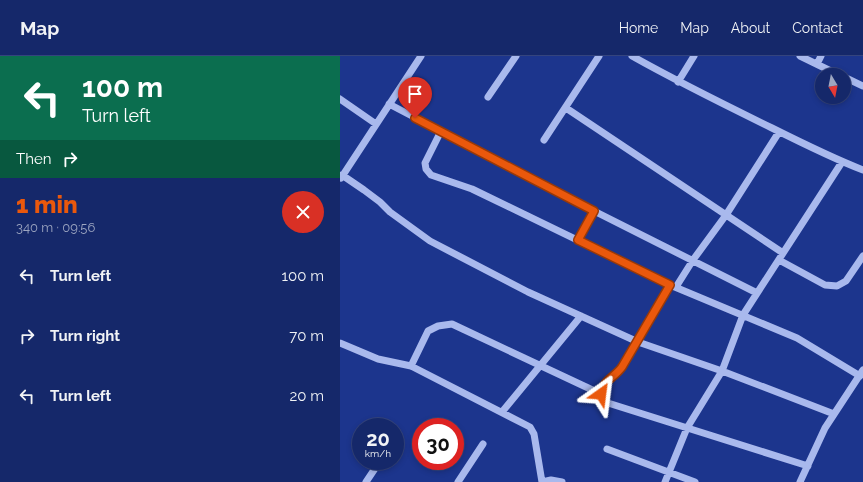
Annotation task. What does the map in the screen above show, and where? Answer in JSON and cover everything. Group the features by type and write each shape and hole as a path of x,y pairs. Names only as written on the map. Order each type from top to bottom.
{"street":[{"path":"421,56 341,177 364,190 393,215 430,241 528,292 638,342 834,414"},
{"path":"488,97 516,56"},
{"path":"544,140 599,56"},
{"path":"632,56 678,82 779,132 842,162 863,170"},
{"path":"678,82 694,56"},
{"path":"800,56 825,68"},
{"path":"817,64 821,56"},
{"path":"851,80 863,86"},
{"path":"340,99 376,124"},
{"path":"389,104 594,211 757,293"},
{"path":"566,108 783,253"},
{"path":"441,131 425,163 426,169 431,175 472,189 673,286 743,314 797,338 861,373 825,428 800,482"},
{"path":"601,394 604,384 618,373 673,286 726,215 779,132"},
{"path":"665,482 687,428 722,372 743,314 842,162"},
{"path":"578,240 594,211"},
{"path":"779,260 825,285 837,286 846,281 863,256"},
{"path":"502,412 581,316"},
{"path":"411,366 428,331 438,326 452,324 601,394 608,403 808,466"},
{"path":"340,343 378,359 411,366 530,426 534,434 542,482 551,480 562,482"},
{"path":"458,482 483,444"},
{"path":"607,449 695,482"},
{"path":"366,482 374,470"}],"route":[{"path":"415,118 594,211 578,240 670,285 638,342 618,373 604,384 601,394"}]}
